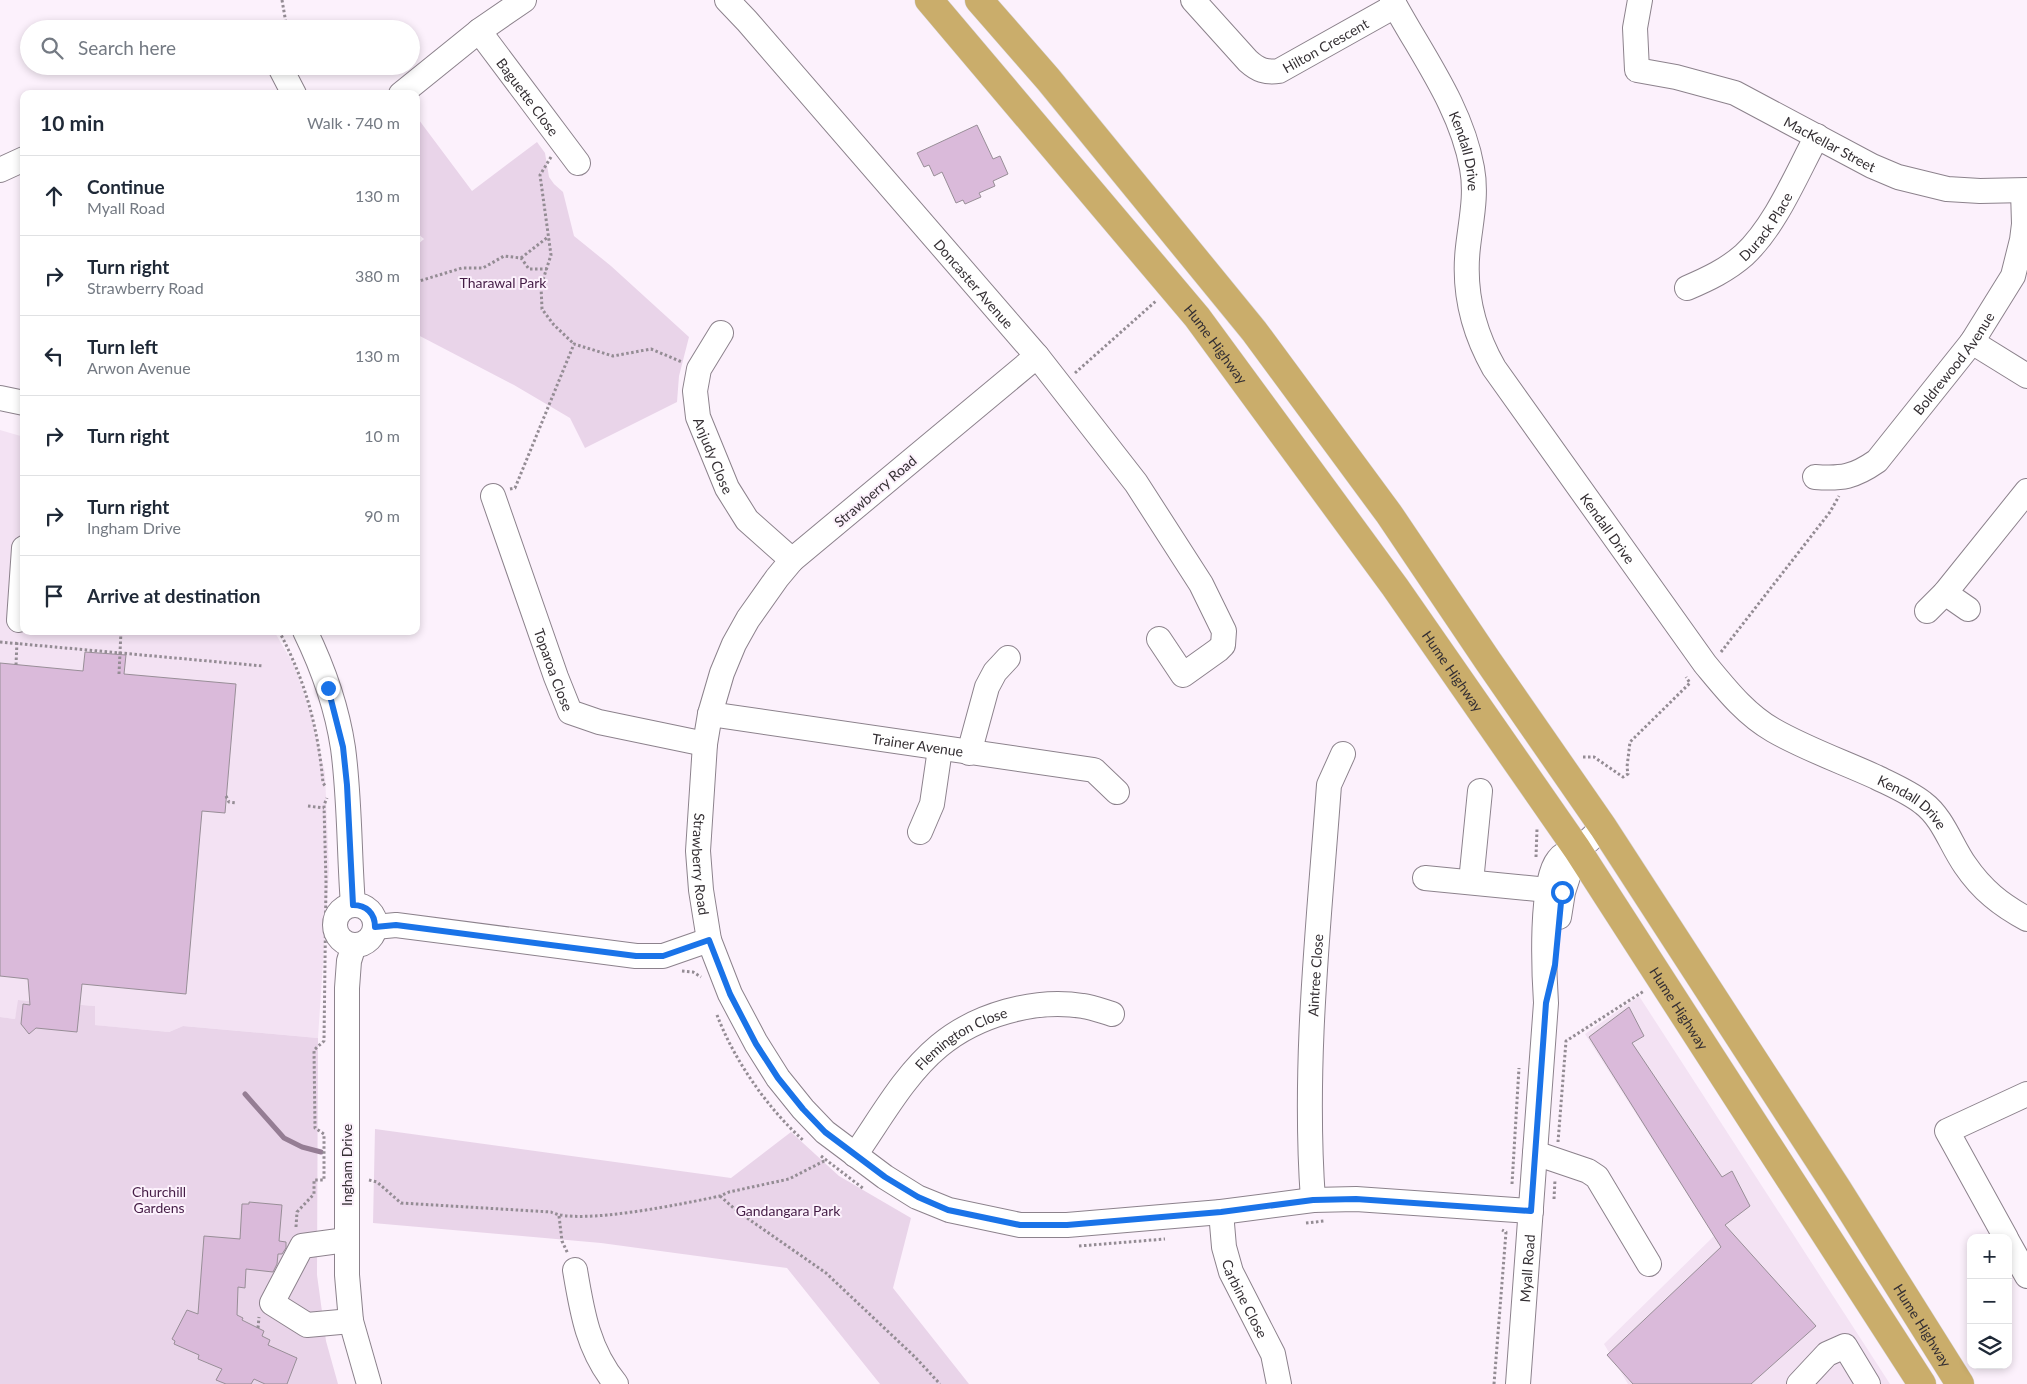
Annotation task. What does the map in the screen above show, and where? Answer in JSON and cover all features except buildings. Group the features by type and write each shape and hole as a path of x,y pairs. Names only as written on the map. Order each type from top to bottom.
{"highway":[{"name":"Hume Highway","path":"929,0 1197,317 1395,586 1578,849 1922,1384"},
{"name":"Hume Highway","path":"980,0 1254,330 1390,514 1493,669 1603,827 1837,1188 1960,1384"}],"street":[{"path":"406,90 479,31 524,0"},
{"name":"Doncaster Avenue","path":"727,0 1037,356 1136,483 1202,584 1224,631 1222,645 1218,650 1183,675 1159,639"},
{"name":"Hilton Crescent","path":"1192,0 1248,62 1257,69 1269,72 1279,71 1394,3"},
{"name":"MacKellar Street","path":"1640,0 1635,28 1638,70 1676,77 1735,92 1872,166 1898,177 1955,189 1980,191 2025,190"},
{"name":"Kendall Drive","path":"1394,3 1456,112 1466,138 1472,170 1474,198 1467,250 1468,295 1472,321 1482,346 1494,368 1705,664 1739,704 1773,730 1908,793 1924,803 1940,820 1964,865 1980,886 2002,905 2027,919"},
{"name":"Baguette Close","path":"479,31 578,163"},
{"path":"284,75 292,90"},
{"name":"Durack Place","path":"1687,288 1715,276 1743,256 1758,241 1817,136"},
{"path":"0,170 20,161"},
{"name":"Boldrewood Avenue","path":"1826,478 1860,473 1877,461 1972,342 2013,276 2022,240 2025,190"},
{"name":"Anjudy Close","path":"721,333 698,369 695,391 698,417 726,488 747,520 792,560"},
{"path":"1972,342 2027,376"},
{"name":"Strawberry Road","path":"1037,356 792,560 765,595 734,644 722,673 710,714 705,744 698,851 701,890 709,940 730,994 756,1044 778,1078 825,1132 885,1177 918,1197 948,1210 1020,1225 1067,1225 1221,1212 1313,1200 1356,1199 1531,1211"},
{"path":"0,398 20,402"},
{"path":"1927,611 1945,593 2027,491"},
{"name":"Toparoa Close","path":"493,496 570,712 599,722 705,744"},
{"path":"1945,593 1968,609"},
{"path":"18,628 20,601"},
{"path":"307,635 328,688 343,747 347,785 353,905"},
{"path":"969,753 987,688 995,672 1008,658"},
{"name":"Trainer Avenue","path":"710,714 940,750 1094,770 1117,792"},
{"path":"920,832 932,804 940,750"},
{"name":"Aintree Close","path":"1313,1200 1309,1143 1311,1044 1329,785 1343,754"},
{"path":"1471,882 1480,791"},
{"name":"Myall Road","path":"1518,1384 1546,1003 1543,962 1548,890 1553,866 1563,853 1578,849 1603,827"},
{"name":"Myall Road","path":"1546,1003 1555,965 1560,899 1578,849"},
{"path":"1425,878 1548,890"},
{"path":"353,905 361,906 369,911 375,922 375,927 369,939 361,944 354,945 340,938 335,924 339,912 353,905"},
{"path":"375,927 396,925 636,956 663,956 709,940"},
{"name":"Ingham Drive","path":"354,945 349,961 347,988 347,1276 351,1321 369,1384"},
{"name":"Flemington Close","path":"856,1156 919,1065 939,1046 963,1030 990,1017 1035,1006 1058,1004 1083,1006 1112,1014"},
{"path":"2004,1234 1947,1131 2027,1094"},
{"path":"1536,1153 1588,1171 1597,1177 1604,1185 1649,1264"},
{"name":"Carbine Close","path":"1221,1212 1224,1247 1231,1272 1273,1354 1279,1384"},
{"path":"346,1240 302,1246 272,1303 307,1325 351,1321"},
{"path":"2012,1249 2027,1276"},
{"path":"575,1270 582,1311 591,1345 616,1384"},
{"path":"1798,1384 1828,1354 1845,1346 1868,1384"}],"path":[{"path":"282,0 286,20"},
{"path":"563,142 540,175 551,255 541,286 542,309 554,325 574,344 613,356 651,349 698,369"},
{"path":"420,281 462,268 483,268 504,256 521,258 548,237"},
{"path":"521,258 529,269 547,269"},
{"path":"1072,375 1159,299"},
{"path":"493,496 515,488 547,405 574,344"},
{"path":"1719,655 1830,512 1842,491 1826,478"},
{"path":"16,665 18,628"},
{"path":"119,674 121,635"},
{"path":"281,635 298,670 311,708 320,745 323,783 328,790 324,808 326,882 324,1041 314,1050 315,1128 324,1134 324,1156"},
{"path":"0,642 263,666"},
{"path":"1583,757 1594,757 1623,777 1628,774 1630,742 1690,683 1686,677"},
{"path":"226,796 229,802 237,803"},
{"path":"308,806 324,808"},
{"path":"1536,824 1537,846"},
{"path":"676,972 693,972 701,977"},
{"path":"716,1012 735,1052 754,1083 776,1113 805,1142"},
{"path":"369,1180 377,1182 401,1203 551,1212 559,1216 657,1209 720,1196 729,1192 789,1179 826,1160 819,1154"},
{"path":"720,1196 737,1211 826,1273 915,1357 940,1384"},
{"path":"559,1216 562,1241 575,1270"},
{"path":"1305,1223 1333,1221"},
{"path":"1494,1384 1506,1232 1499,1228"}],"shaded area":[{"path":"0,430 20,436 20,635 276,635 294,665 311,714 325,773 329,871 318,1038 183,1026 169,1032 94,1025 95,1006 19,1000 15,1019 0,1017"},
{"path":"1639,996 1890,1384 1628,1384 1604,1344 1714,1236 1585,1034"}],"green space":[{"name":"Tharawal Park","path":"420,121 472,191 537,142 545,153 549,177 563,192 574,236 611,266 689,337 679,376 677,402 585,448 570,418 514,385 420,336 420,242 424,239 420,236"},
{"name":"Churchill Gardens","path":"18,1000 95,1006 95,1025 169,1032 183,1026 318,1038 317,1275 326,1341 338,1384 0,1384 0,1017 15,1019"},
{"name":"Gandangara Park","path":"375,1129 731,1178 791,1132 839,1176 911,1218 893,1288 969,1384 880,1384 787,1268 601,1243 373,1223"}],"waterway":[{"path":"245,1094 284,1138 302,1147 321,1152"}],"route":[{"path":"328,688 343,747 347,785 353,905 361,906 369,911 373,916 375,927 396,925 636,956 663,956 709,940 730,994 756,1044 778,1078 825,1132 885,1177 918,1197 948,1210 1020,1225 1067,1225 1221,1212 1313,1200 1356,1199 1531,1211 1546,1003 1555,965 1562,892"}]}
